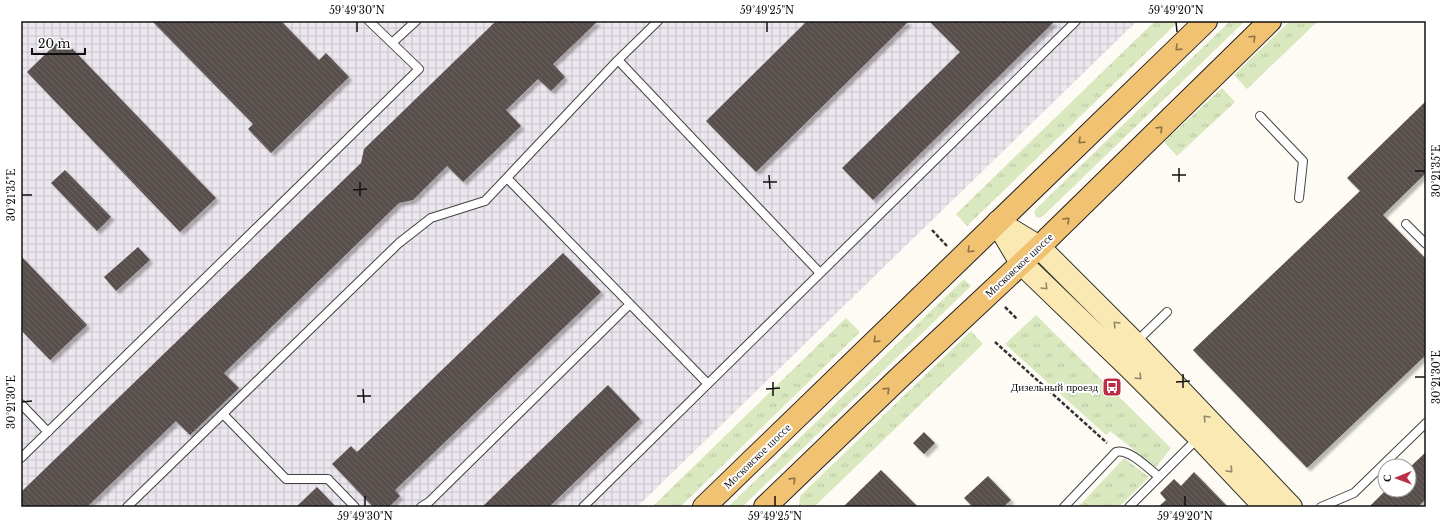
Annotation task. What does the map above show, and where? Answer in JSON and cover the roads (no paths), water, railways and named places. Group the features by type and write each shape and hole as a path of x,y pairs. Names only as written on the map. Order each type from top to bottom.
{"main road":[{"name":"Московское шоссе","path":"704,507 1206,21"},
{"name":"Московское шоссе","path":"769,506 1022,264 1270,21"}],"street":[{"path":"998,222 1039,247 1135,343 1291,507"},
{"path":"998,222 1022,264 1199,437 1259,505"}],"lane":[{"path":"21,458 419,69 369,21"},
{"path":"392,44 416,21"},
{"path":"127,507 400,243 431,218 486,200 618,60 658,21"},
{"path":"583,507 1076,21"},
{"path":"618,60 820,273"},
{"path":"1260,116 1303,161 1299,198"},
{"path":"507,178 708,384"},
{"path":"1406,224 1426,244"},
{"path":"421,507 429,502 630,304"},
{"path":"1135,343 1168,312"},
{"path":"21,404 48,432"},
{"path":"222,414 286,479 328,479 355,507"},
{"path":"1321,507 1354,493 1426,423"},
{"path":"1129,507 1199,437"},
{"path":"1064,507 1116,452 1124,451 1129,453 1159,477"}],"place":[{"name":"Дизельный проезд","path":"1112,387"}]}
